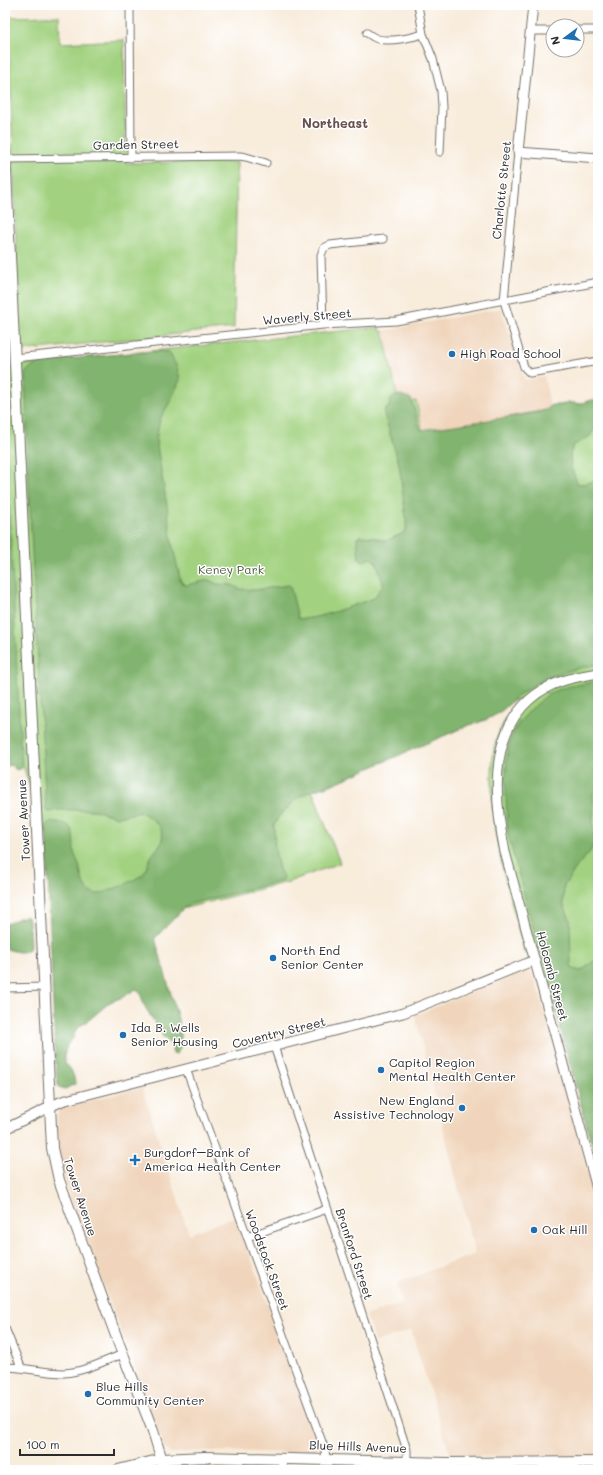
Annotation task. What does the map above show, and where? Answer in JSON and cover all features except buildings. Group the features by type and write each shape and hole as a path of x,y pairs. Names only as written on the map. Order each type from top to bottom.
{"main road":[{"name":"Tower Avenue","path":"5,150 52,1148 59,1180 153,1431 165,1470"},
{"name":"Blue Hills Avenue","path":"118,1470 162,1459 205,1457 326,1459 407,1466 574,1466 598,1462"}],"street":[{"path":"130,5 131,158"},
{"path":"418,5 423,34 433,59 441,91 442,108 440,152"},
{"name":"Charlotte Street","path":"533,5 504,301 524,367 530,373 598,361"},
{"path":"585,30 598,30"},
{"path":"530,31 545,31"},
{"path":"367,33 378,39 387,40 413,37 423,34"},
{"path":"518,152 598,158"},
{"name":"Garden Street","path":"6,159 246,156 266,163"},
{"path":"323,325 322,255 324,248 330,244 383,239"},
{"name":"Waverly Street","path":"15,358 323,325 396,322 598,282"},
{"name":"Holcomb Street","path":"598,673 563,681 548,687 524,705 515,716 505,735 499,763 498,793 502,836 598,1192"},
{"name":"Coventry Street","path":"5,1129 50,1106 69,1099 403,1013 535,960"},
{"path":"5,988 45,987"},
{"name":"Branford Street","path":"274,1046 407,1450 407,1466"},
{"name":"Woodstock Street","path":"186,1069 325,1450 326,1459"},
{"path":"247,1237 327,1209"},
{"path":"5,1328 21,1367"},
{"path":"5,1367 73,1372 123,1354"},
{"path":"280,1458 284,1470"}],"shaded area":[{"name":"High Road School","path":"501,308 525,380 544,376 551,409 423,434 399,404 383,331"},
{"name":"Oak Hill","path":"529,970 532,973 541,998 598,1206 598,1456 451,1457 411,1330 375,1342 366,1315 403,1303 397,1283 475,1254 415,1015"},
{"path":"142,1087 189,1234 236,1216 320,1449 319,1453 204,1451 171,1453 165,1449 68,1190 58,1146 57,1115 60,1109"},
{"path":"172,1464 275,1464 279,1470 169,1470 169,1466"}],"green space":[{"path":"59,16 60,43 124,40 126,163 237,162 234,328 20,351 8,17"},
{"name":"Keney Park","path":"5,327 7,366 379,327 380,331 383,331 399,404 416,401 423,433 598,400 598,1154 541,948 525,954 498,849 493,806 493,752 500,729 519,699 309,782 340,863 288,882 135,921 104,935 49,842 12,733 5,734"},
{"name":"Keney Park","path":"155,351 169,352 177,367 180,380 160,419 156,440 172,543 181,582 186,585 209,580 217,584 232,585 240,589 255,590 289,585 298,618 304,619 334,612 374,598 383,585 383,582 377,565 373,559 370,558 362,562 359,559 357,538 359,536 373,537 386,541 403,533 406,529 399,464 384,414 385,410 389,407 391,400 395,396 401,395 411,399 421,430 537,413 546,410 552,405 561,405 568,402 579,404 592,400 598,401 598,423 590,436 573,446 570,455 571,468 578,484 598,480 598,664 551,676 523,692 503,710 490,718 469,725 299,797 280,815 274,825 275,850 279,869 283,877 282,881 190,904 184,908 155,938 178,1019 182,1045 176,1054 173,1053 170,1044 164,1038 144,1005 140,992 136,989 123,997 110,1002 77,1028 73,1038 67,1045 64,1056 65,1064 72,1072 75,1084 65,1089 59,1087 58,1085 55,1055 46,825 52,821 68,825 72,832 74,853 84,883 88,890 97,894 121,886 143,874 151,857 160,844 162,832 157,824 141,812 117,817 94,810 46,811 31,532 25,374 31,367 44,361"},
{"path":"5,419 22,768 16,770 12,765 5,766"},
{"path":"598,681 598,784 593,794 594,843 590,852 578,865 564,886 563,904 570,919 571,965 573,969 581,971 598,958 598,1168 508,835 506,767 507,753 514,731 524,717 533,708 550,693 567,687"},
{"path":"25,916 28,917 29,920 30,948 24,952 5,949 5,924"}],"place":[{"name":"High Road School","path":"452,354"},
{"name":"North End Senior Center","path":"273,958"},
{"name":"Ida B. Wells Senior Housing","path":"123,1035"},
{"name":"Capitol Region Mental Health Center","path":"381,1070"},
{"name":"New England Assistive Technology","path":"462,1108"},
{"name":"Burgdorf–Bank of America Health Center","path":"135,1160"},
{"name":"Oak Hill","path":"534,1230"},
{"name":"Blue Hills Community Center","path":"88,1394"}],"district":[{"name":"Northeast","path":"335,123"}]}
